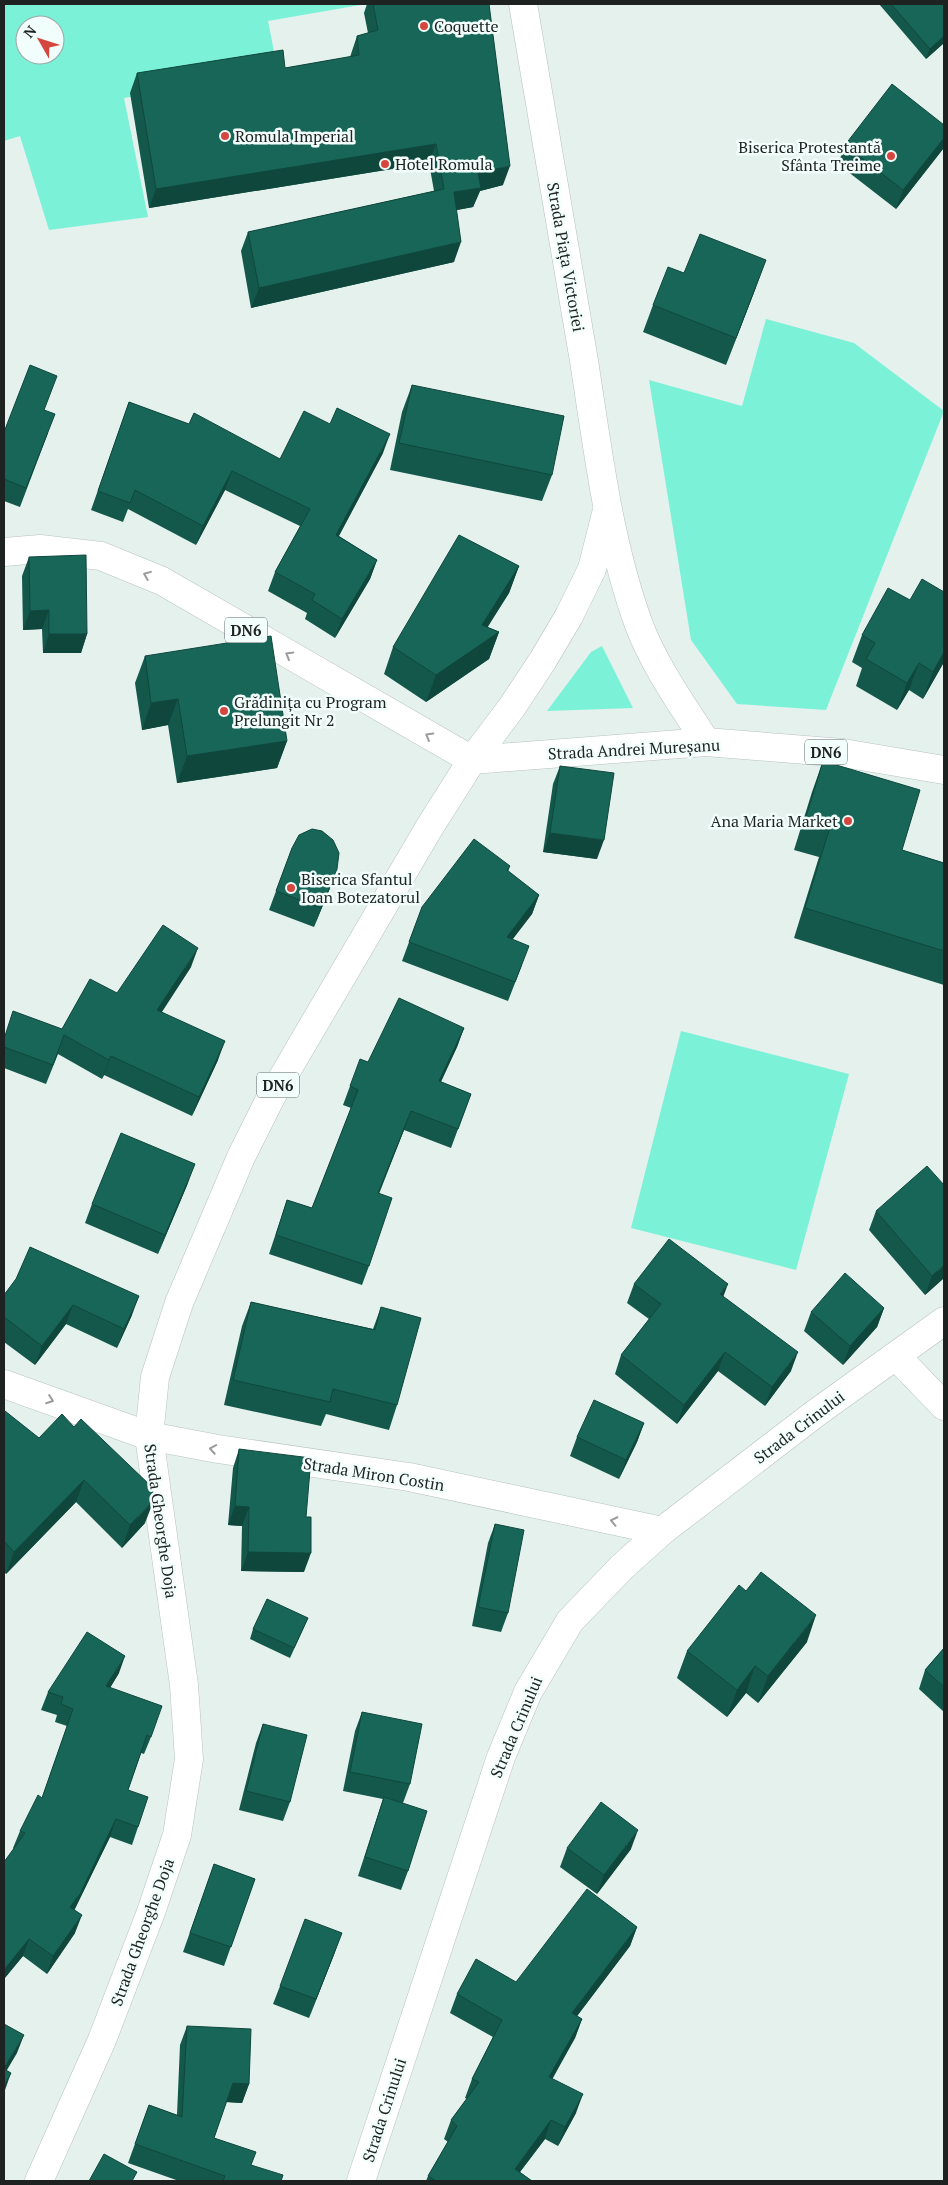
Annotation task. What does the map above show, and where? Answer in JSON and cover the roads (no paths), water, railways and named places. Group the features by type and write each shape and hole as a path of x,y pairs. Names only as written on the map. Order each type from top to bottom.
{"street":[{"name":"Strada Piața Victoriei","path":"523,4 607,510 639,626 659,668 706,742"},
{"name":"Strada Piața Victoriei","path":"472,760 512,707 543,660 568,616 592,569 607,510"},
{"name":"DN6","path":"4,552 40,549 101,556 162,581 472,760"},
{"name":"Strada Andrei Mureșanu","path":"472,760 706,742 843,753 944,770"},
{"name":"Strada Gheorghe Doja","path":"39,2181 102,2040 151,1912 177,1835 189,1759 184,1685 148,1436 155,1377 179,1303 240,1157 270,1099 428,828 472,760"},
{"name":"Strada Crinului","path":"361,2181 501,1757 528,1692 570,1621 622,1567 662,1531 816,1413 944,1321"},
{"path":"896,1356 944,1406"},
{"name":"Strada Miron Costin","path":"4,1384 148,1436 218,1450 409,1477 662,1531"}],"place":[{"name":"Coquette","path":"424,26"},
{"name":"Romula Imperial","path":"225,136"},
{"name":"Biserica Protestantă Sfânta Treime","path":"891,156"},
{"name":"Hotel Romula","path":"385,164"},
{"name":"Grădinița cu Program Prelungit Nr 2","path":"224,711"},
{"name":"Ana Maria Market","path":"848,821"},
{"name":"Biserica Sfantul Ioan Botezatorul","path":"291,888"}]}
